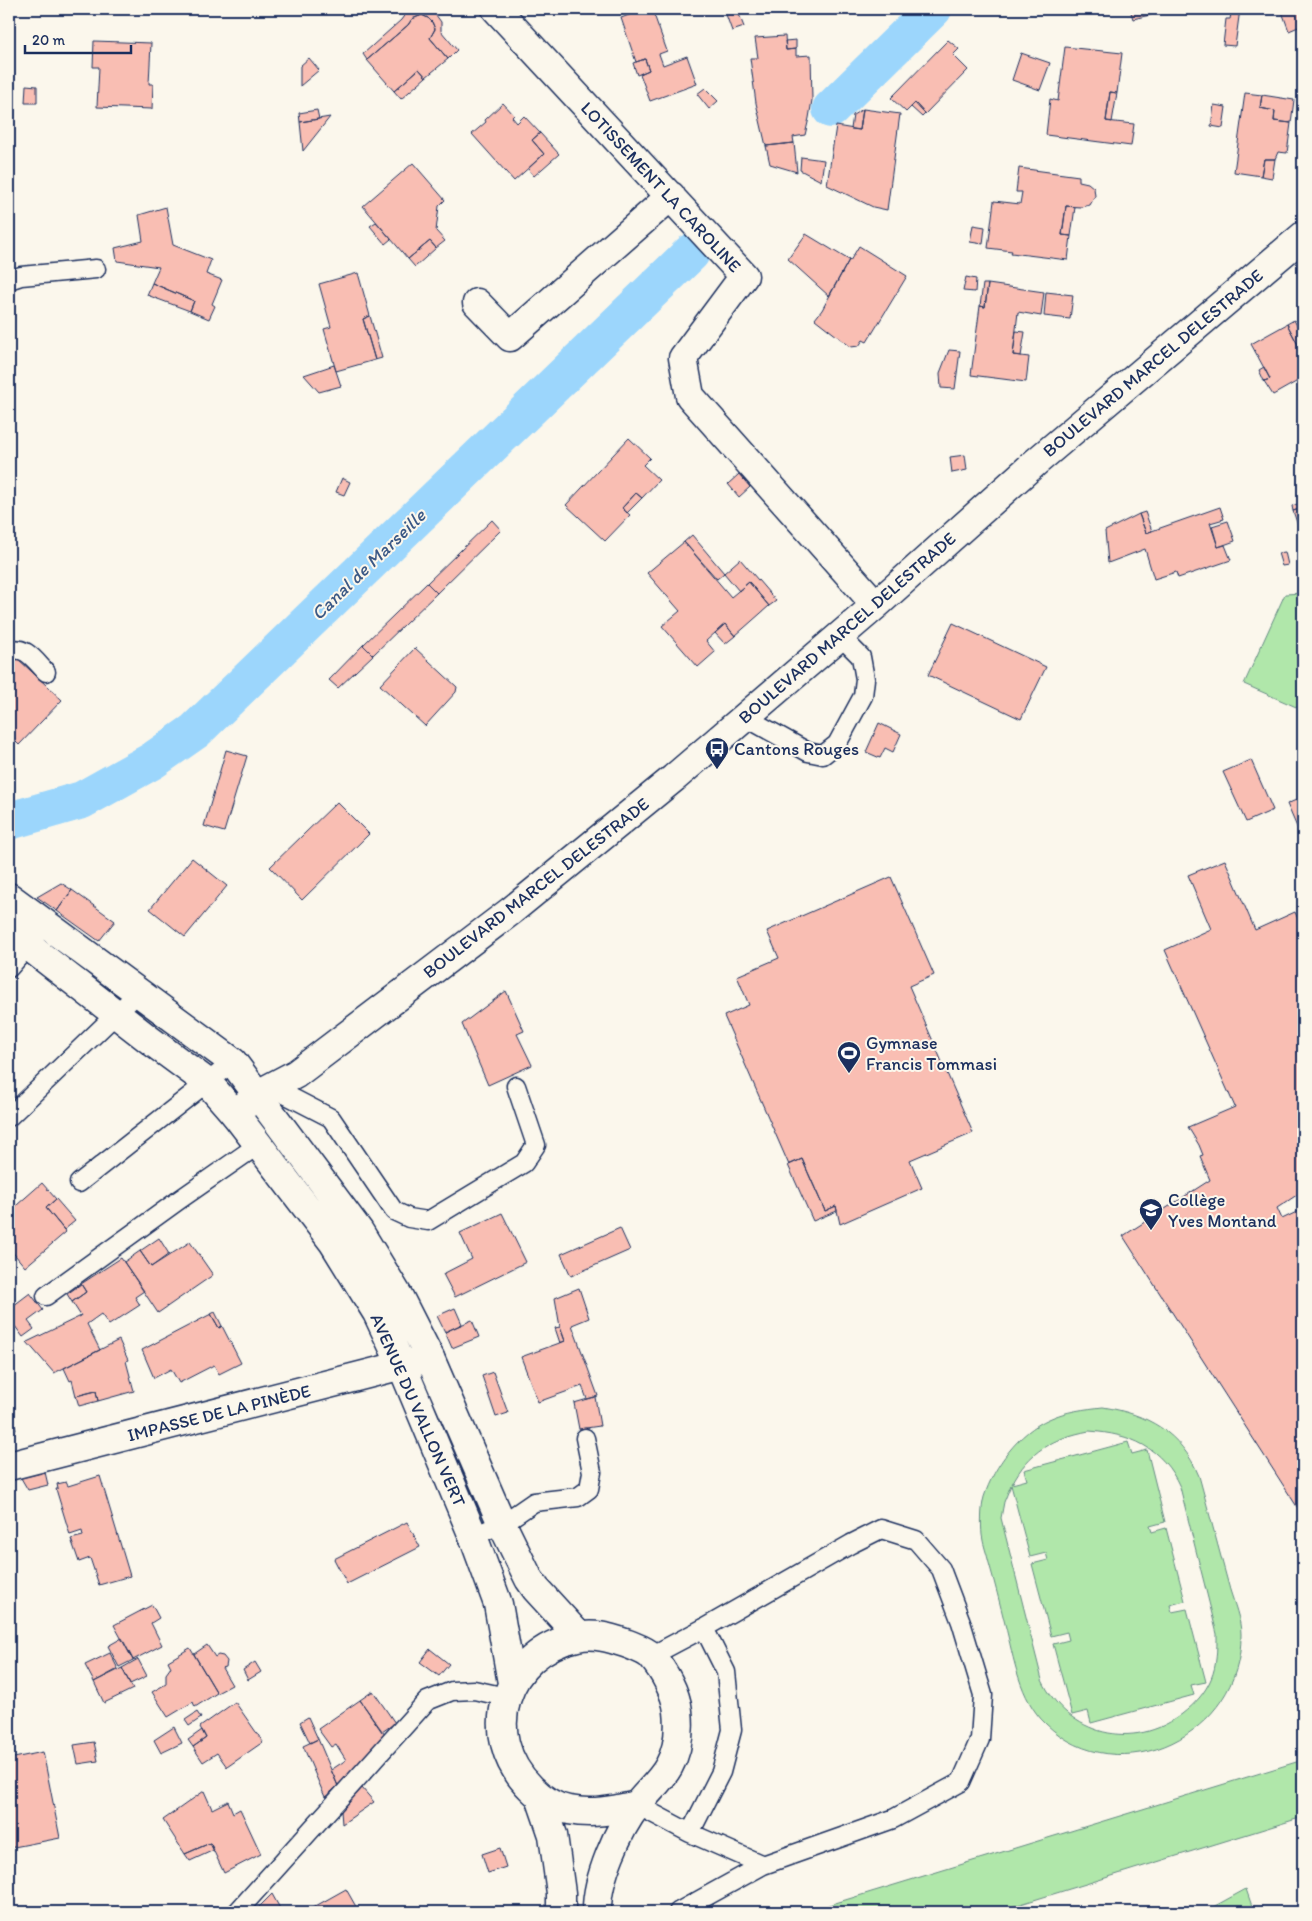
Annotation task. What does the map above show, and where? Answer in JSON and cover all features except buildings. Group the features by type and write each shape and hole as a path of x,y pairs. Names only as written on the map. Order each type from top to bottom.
{"street":[{"name":"LOTISSEMENT LA CAROLINE","path":"496,9 744,276 682,358 690,396 876,606"},
{"path":"477,303 510,337 671,196"},
{"name":"BOULEVARD MARCEL DELESTRADE","path":"235,1114 266,1091 296,1074 511,911 876,606 1036,462 1303,236"},
{"name":"AVENUE DU VALLON VERT","path":"9,897 233,1062 266,1091 359,1231 399,1297 430,1358 502,1524 536,1589 579,1636"},
{"name":"AVENUE DU VALLON VERT","path":"15,937 208,1083 235,1114 333,1242 377,1313 402,1366 473,1536 498,1604 509,1690"},
{"name":"IMPASSE DE LA PINÈDE","path":"9,1466 430,1358"},
{"path":"597,1912 597,1895 612,1847 637,1805 669,1766 678,1739 678,1710 669,1682 651,1656 630,1644 605,1636 579,1636 552,1644 529,1660 509,1690 502,1725 507,1753 520,1778 540,1797 568,1810 598,1813 637,1805"},
{"path":"540,1797 553,1835 561,1893 561,1912"}],"lane":[{"path":"9,280 21,276 96,269"},
{"path":"745,717 808,752 823,755 837,744 863,696 865,679 861,657 840,636"},
{"path":"9,651 14,649 25,651 46,672"},
{"path":"9,968 15,937 46,924"},
{"path":"9,1117 138,993"},
{"path":"79,1183 233,1062"},
{"path":"266,1091 331,1118 394,1210 409,1218 428,1220 524,1163 536,1145 516,1086"},
{"path":"46,1296 258,1145"},
{"path":"473,1536 502,1524 534,1502 578,1497 589,1489 592,1472 586,1438"},
{"path":"651,1656 880,1529 916,1540 941,1569 961,1622 983,1695 980,1739 961,1782 893,1819 763,1865 678,1912"},
{"path":"690,1833 720,1772 732,1730 726,1672 704,1628"},
{"path":"237,1912 427,1701 452,1691 509,1690"},
{"path":"637,1805 690,1833 763,1865"}],"green space":[{"path":"1303,593 1303,710 1244,684 1285,594"},
{"path":"1103,1407 1119,1410 1148,1420 1172,1437 1192,1461 1199,1476 1241,1629 1236,1669 1222,1700 1200,1725 1172,1743 1141,1753 1108,1754 1076,1745 1046,1724 1037,1714 1029,1703 1015,1664 982,1535 982,1506 988,1485 1001,1462 1018,1441 1038,1425 1055,1416","holes":["1089,1431 1132,1439 1144,1445 1154,1452 1173,1473 1180,1487 1217,1634 1213,1674 1203,1694 1182,1714 1163,1726 1143,1732 1123,1734 1103,1732 1085,1725 1068,1714 1053,1699 1042,1680 1001,1518 1004,1502 1011,1485 1030,1557 1046,1553 1048,1560 1032,1564 1051,1636 1067,1632 1069,1640 1053,1644 1072,1715 1088,1711 1091,1723 1194,1695 1191,1685 1206,1682 1187,1609 1172,1612 1170,1605 1185,1601 1166,1528 1152,1532 1150,1526 1165,1522 1147,1450 1132,1454 1128,1442 1024,1470 1027,1480 1012,1484 1026,1463 1053,1442"]},
{"path":"1303,1760 1303,1817 995,1912 806,1912"},
{"path":"1246,1889 1254,1912 1204,1912"}],"waterway":[{"name":"Canal de Marseille","path":"831,109 933,9"},
{"name":"Canal de Marseille","path":"9,821 82,800 152,761 195,731 691,253"}],"place":[{"name":"Cantons Rouges","path":"717,770"},
{"name":"Gymnase Francis Tommasi","path":"849,1074"},
{"name":"Collège Yves Montand","path":"1151,1231"}]}
